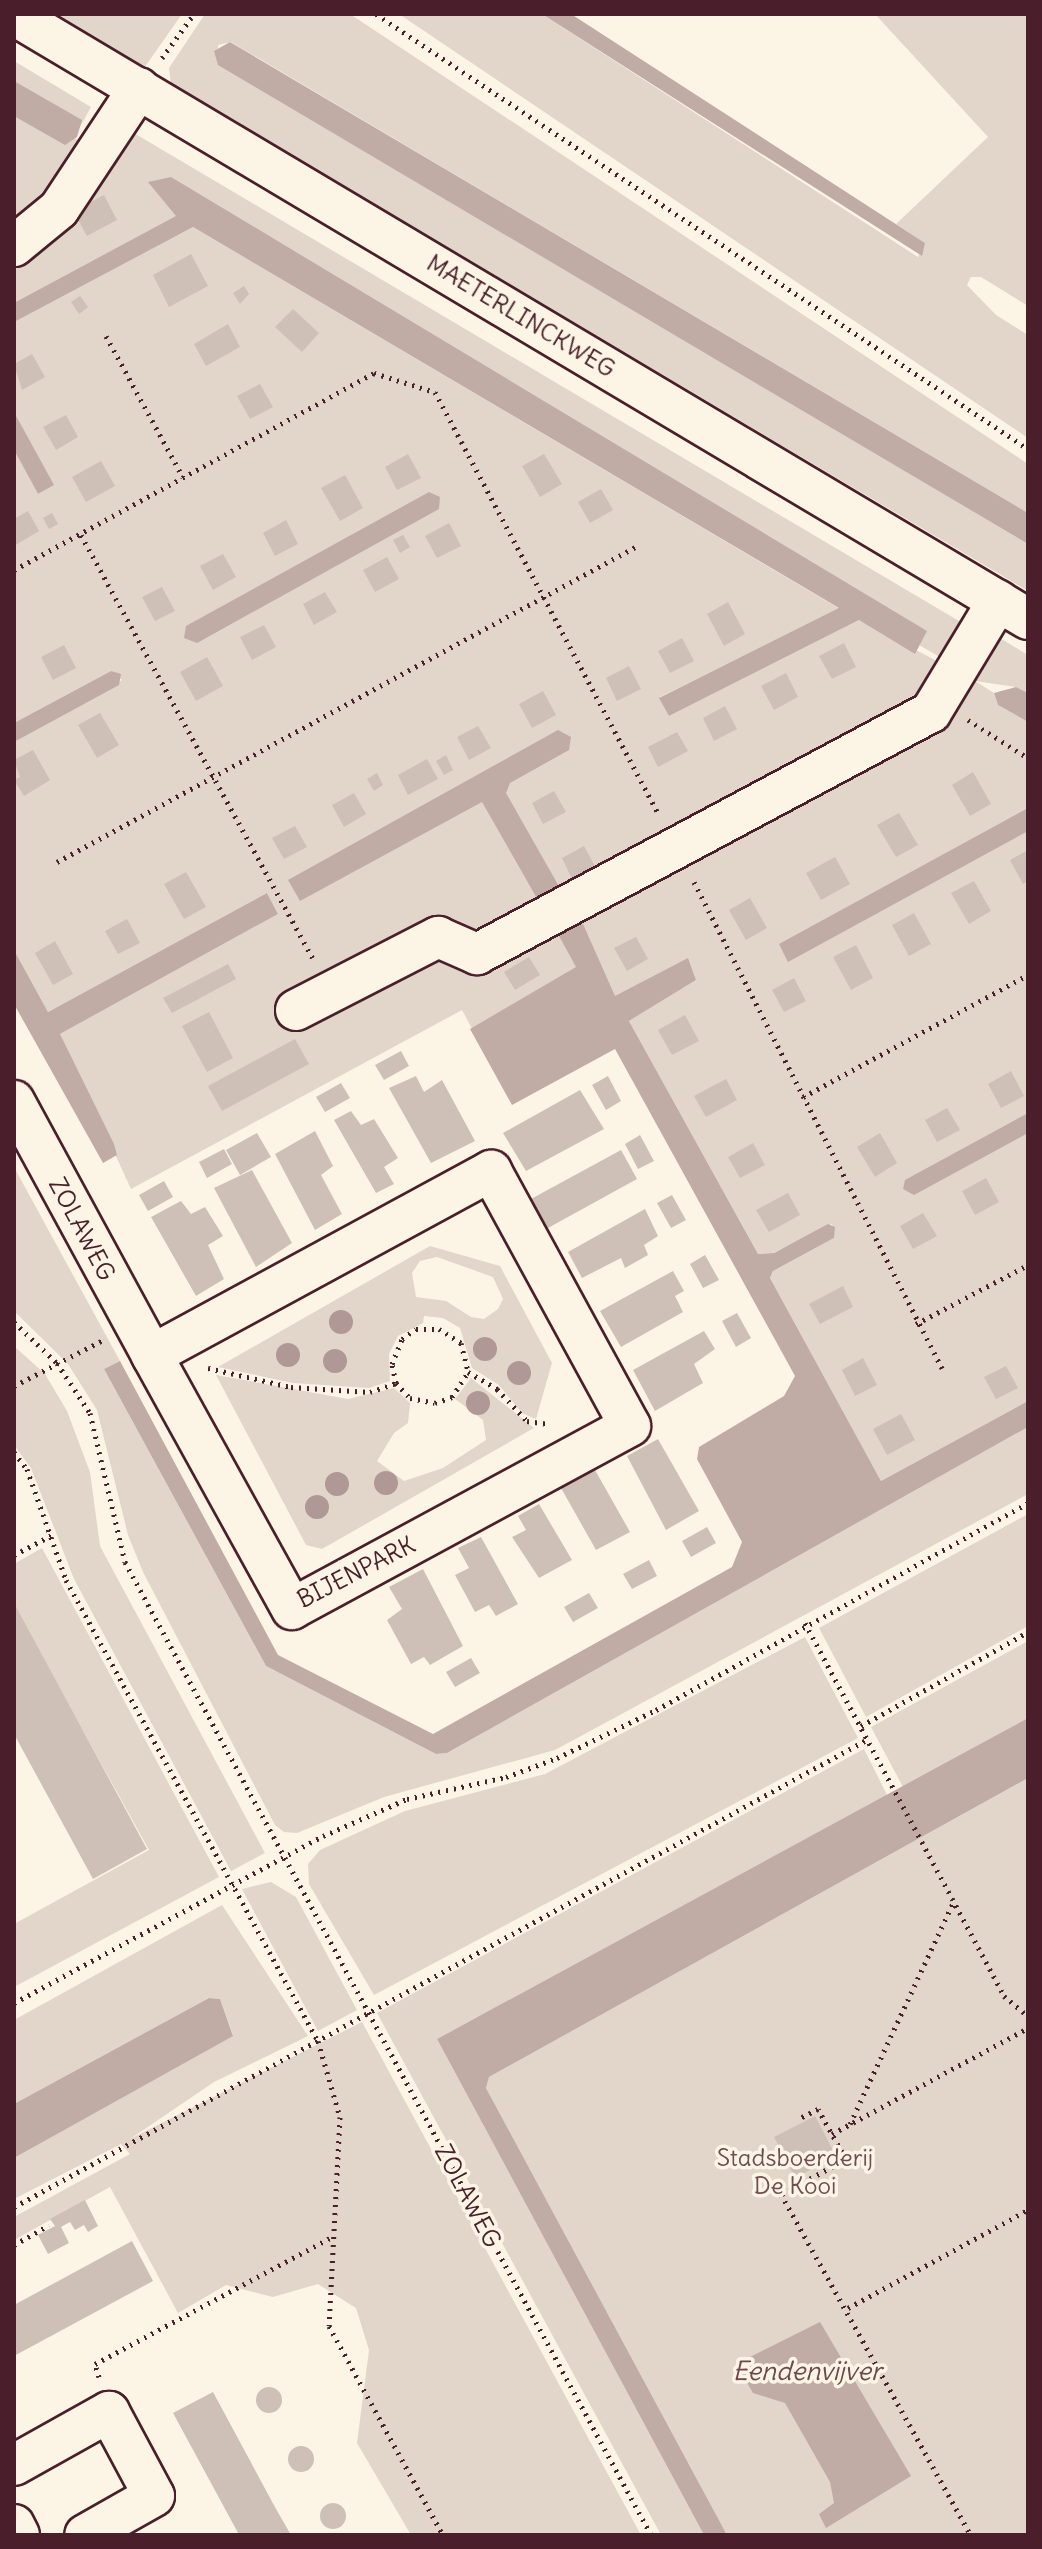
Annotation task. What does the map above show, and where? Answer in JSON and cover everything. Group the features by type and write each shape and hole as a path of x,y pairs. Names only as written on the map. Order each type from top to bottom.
{"street":[{"name":"MAETERLINCKWEG","path":"14,15 1013,610"},
{"path":"14,246 59,209 139,88"},
{"path":"296,1010 438,937 477,954 931,712 1013,610"},
{"name":"ZOLAWEG","path":"14,1101 142,1340"},
{"name":"BIJENPARK","path":"491,1171 630,1426 292,1609 142,1340 491,1171"},
{"path":"14,2465 109,2412 154,2496 85,2535"},
{"path":"14,2525 19,2535"}],"path":[{"path":"180,34 194,14"},
{"path":"376,14 1028,449"},
{"path":"106,336 183,477"},
{"path":"14,570 374,373"},
{"path":"81,535 301,931"},
{"path":"57,862 639,545"},
{"path":"937,702 1028,758"},
{"path":"803,1097 1028,975"},
{"path":"916,1324 1028,1265"},
{"name":"ZOLAWEG","path":"14,1322 57,1363 90,1413 125,1562 651,2535"},
{"path":"422,1328 455,1337 464,1350 468,1372 452,1397 435,1403 410,1398 396,1383 392,1364 396,1348 422,1328"},
{"path":"14,1386 57,1363 142,1340 253,1381 329,1393 370,1392 396,1383"},
{"path":"468,1372 497,1389 527,1421 551,1424"},
{"path":"14,1452 27,1469 66,1580 318,2041 340,2117 329,2326 443,2535"},
{"path":"14,2003 284,1857 407,1799 506,1777 557,1758 656,1710 805,1623 1028,1503"},
{"path":"14,1555 52,1535"},
{"path":"805,1623 1004,1996 1028,2016"},
{"path":"861,1726 1028,1632"},
{"path":"14,2207 868,1739"},
{"path":"850,2124 954,1900"},
{"path":"832,2134 1028,2028"},
{"path":"782,2194 846,2159 818,2109 800,2118"},
{"path":"777,2187 848,2308 971,2535"},
{"path":"848,2308 1028,2210"},
{"path":"14,2245 49,2225"},
{"path":"109,2412 95,2364 334,2236"}],"green space":[{"path":"48,14 182,14 142,71"},
{"path":"205,14 350,14 1028,464 1028,513 231,42 218,45 218,64 1028,544 1028,591 171,84 169,68"},
{"path":"399,14 542,14 918,257 925,243 896,224 988,137 875,14 1028,14 1028,306 981,277 971,277 967,285 996,315 1028,335 1028,438"},
{"path":"14,61 91,107 74,138 104,153 122,126 959,621 959,641 948,662 198,220 174,237 193,227 840,609 660,697 669,716 859,620 973,680 995,635 1028,655 1028,693 1016,687 975,681 994,693 998,705 1028,722 1028,1401 881,1481 770,1278 773,1271 834,1238 832,1224 773,1253 758,1254 629,1021 696,980 688,959 615,997 581,976 478,1040 462,1010 131,1189 60,1034 278,914 267,893 48,1012 14,950 14,742 122,680 111,671 14,723 14,450 38,494 53,485 14,412"},
{"path":"14,1167 120,1361 104,1369 266,1666 436,1754 447,1753 1028,1427 1028,1494 555,1750 384,1797 297,1833 284,1832 275,1825 143,1572 128,1535 97,1410 68,1364 14,1311"},
{"path":"430,1246 500,1266 552,1363 536,1419 522,1413 499,1385 472,1368 460,1328 443,1318 424,1316 423,1323 398,1336 389,1354 390,1381 369,1388 293,1383 218,1367","holes":["437,1257 493,1277 503,1299 498,1309 484,1319 471,1317 446,1301 416,1297 412,1273 420,1261"]},
{"path":"14,1346 45,1374 67,1411 90,1472 100,1546 265,1853 231,1871 74,1579 31,1468 14,1445"},
{"path":"216,1375 348,1399 394,1388 410,1403 408,1423 394,1433 377,1461 404,1481 443,1468 486,1440 483,1420 455,1399 471,1378 534,1428 322,1549 306,1545"},
{"path":"1028,1514 1028,1626 866,1717 819,1628"},
{"path":"42,1548 219,1877 14,1987 14,1924 149,1850 14,1606 14,1564"},
{"path":"805,1637 858,1738 374,1995 309,1884 308,1864 320,1850 405,1811 545,1774"},
{"path":"1028,1641 1028,1718 903,1787 871,1727"},
{"path":"864,1749 887,1795 437,2039 704,2535 661,2535 377,2013"},
{"name":"Stadsboerderij De Kooi","path":"1028,1778 1028,2535 727,2535 486,2088 489,2077"},
{"path":"271,1882 296,1897 357,2010 318,2031 242,1889"},
{"path":"222,1905 308,2036 214,2082 130,2139 362,2022 641,2535 411,2535 357,2443 369,2350 356,2308 318,2284 273,2297 226,2285 178,2313 110,2187 14,2240 14,2217 130,2154 121,2144 14,2199 14,2158 233,2035 220,1999 209,1998 14,2104 14,2020"}],"water":[{"path":"542,14 571,14 925,243 922,256"},
{"path":"230,42 1028,513 1028,544 218,65 214,51"},
{"path":"14,81 82,120 77,137 65,145 14,116"},
{"path":"171,177 927,631 915,654 859,620 669,716 659,698 839,608 193,227 14,322 14,303 176,216 148,182"},
{"path":"14,412 54,485 38,494 14,450"},
{"path":"429,492 440,497 439,509 197,643 184,638 186,626"},
{"path":"111,671 121,674 119,685 14,742 14,723"},
{"path":"1016,687 1028,693 1028,722 998,705 994,693"},
{"path":"558,730 571,737 569,750 510,783 506,793 565,897 543,909 482,802 300,901 288,880"},
{"path":"1028,808 1028,831 788,962 779,944"},
{"path":"267,893 278,914 60,1034 114,1144 117,1155 103,1163 14,1004 14,950 48,1012"},
{"path":"583,924 615,996 688,958 696,980 629,1021 758,1254 774,1253 828,1224 835,1227 834,1238 773,1271 770,1278 881,1481 1028,1401 1028,1427 447,1753 436,1754 266,1666 104,1369 120,1361 278,1655 433,1734 732,1567 742,1542 697,1459 699,1447 784,1396 795,1376 615,1049 512,1105 470,1029 576,967 558,934"},
{"path":"1028,1113 1028,1133 914,1195 903,1189 905,1180"},
{"path":"1028,1718 1028,1778 489,2077 486,2088 727,2535 704,2535 437,2039"},
{"path":"209,1998 220,1999 233,2036 14,2158 14,2104"},
{"name":"Eendenvijver","path":"820,2322 911,2476 826,2528 819,2514 834,2503 830,2482 785,2403 753,2393 739,2369 744,2360"}],"building":[{"path":"104,195 117,220 87,236 73,211"},
{"path":"191,254 208,286 169,307 153,275"},
{"path":"244,286 249,294 240,304 233,293"},
{"path":"80,296 88,307 79,314 71,302"},
{"path":"293,309 319,333 302,352 275,327"},
{"path":"228,324 240,347 206,366 194,344"},
{"path":"32,354 45,377 22,390 14,364"},
{"path":"260,384 273,407 250,419 237,396"},
{"path":"66,415 78,437 56,450 43,427"},
{"path":"408,454 421,478 397,490 385,467"},
{"path":"544,454 562,484 540,497 522,466"},
{"path":"101,461 115,486 86,502 72,477"},
{"path":"345,475 363,508 340,521 321,488"},
{"path":"601,489 613,510 590,523 578,502"},
{"path":"28,511 39,531 14,546 14,519"},
{"path":"52,513 58,524 49,529 43,518"},
{"path":"286,520 298,544 275,556 263,533"},
{"path":"449,523 461,546 437,558 425,536"},
{"path":"403,535 410,547 400,553 393,540"},
{"path":"223,554 236,577 213,590 200,566"},
{"path":"387,557 399,579 375,592 363,570"},
{"path":"162,587 175,611 155,621 142,597"},
{"path":"325,592 337,612 314,625 303,604"},
{"path":"728,602 745,634 724,646 707,614"},
{"path":"264,625 276,647 252,660 240,637"},
{"path":"682,638 694,661 670,673 658,651"},
{"path":"844,643 856,667 832,679 819,656"},
{"path":"64,645 76,668 53,680 41,657"},
{"path":"207,657 223,686 196,701 180,672"},
{"path":"629,666 641,689 617,701 606,678"},
{"path":"786,673 798,697 774,710 761,686"},
{"path":"543,691 556,715 532,728 519,704"},
{"path":"725,706 737,729 714,741 703,718"},
{"path":"100,713 119,745 97,758 78,725"},
{"path":"478,726 491,748 469,760 457,737"},
{"path":"677,732 688,751 658,767 648,747"},
{"path":"33,750 50,780 24,796 14,780 20,777 14,760"},
{"path":"446,755 453,770 444,775 436,761"},
{"path":"427,759 438,779 408,795 398,775"},
{"path":"973,772 991,804 970,816 952,785"},
{"path":"377,773 383,785 374,791 367,779"},
{"path":"554,791 566,812 543,824 532,803"},
{"path":"354,793 366,814 344,827 332,805"},
{"path":"899,813 918,845 896,857 877,825"},
{"path":"295,826 307,847 284,859 272,838"},
{"path":"584,846 596,868 573,881 562,858"},
{"path":"1028,850 1028,881 1023,884 1010,860"},
{"path":"835,857 850,884 821,900 806,873"},
{"path":"186,872 206,907 184,919 164,884"},
{"path":"974,881 991,911 969,924 951,893"},
{"path":"750,898 767,928 746,940 729,910"},
{"path":"914,913 931,944 909,956 892,925"},
{"path":"127,919 140,943 118,954 105,931"},
{"path":"636,937 648,959 627,971 614,948"},
{"path":"55,941 73,974 53,985 35,953"},
{"path":"856,945 873,978 851,990 833,957"},
{"path":"529,957 540,975 515,990 504,972"},
{"path":"228,964 236,979 172,1013 163,998"},
{"path":"794,978 806,1001 784,1012 772,990"},
{"path":"209,1012 233,1058 207,1072 182,1026"},
{"path":"685,1015 699,1041 672,1055 658,1030"},
{"path":"295,1039 309,1064 222,1111 208,1086"},
{"path":"401,1051 409,1066 384,1080 375,1065"},
{"path":"1011,1071 1024,1096 1001,1108 988,1084"},
{"path":"416,1076 424,1092 442,1080 475,1141 431,1163 389,1088"},
{"path":"608,1076 621,1101 606,1110 592,1085"},
{"path":"726,1079 737,1100 706,1117 694,1096"},
{"path":"341,1083 350,1098 325,1112 316,1097"},
{"path":"580,1090 604,1129 526,1171 503,1133"},
{"path":"947,1108 960,1130 937,1142 925,1120"},
{"path":"351,1111 361,1125 374,1119 398,1158 384,1167 394,1184 376,1193 334,1120"},
{"path":"315,1131 333,1166 321,1175 342,1214 315,1230 275,1154"},
{"path":"257,1133 271,1157 240,1175 226,1150"},
{"path":"880,1133 897,1163 875,1177 857,1147"},
{"path":"640,1135 654,1161 638,1169 625,1144"},
{"path":"753,1143 765,1165 740,1178 728,1157"},
{"path":"224,1149 232,1164 207,1178 199,1162"},
{"path":"621,1150 637,1179 548,1228 531,1199"},
{"path":"252,1170 292,1243 256,1267 214,1188"},
{"path":"986,1178 999,1202 975,1215 962,1191"},
{"path":"164,1181 173,1197 148,1211 139,1195"},
{"path":"788,1193 800,1215 769,1232 756,1210"},
{"path":"672,1195 686,1220 671,1228 657,1203"},
{"path":"181,1201 191,1214 205,1207 223,1236 208,1245 224,1279 196,1296 151,1217"},
{"path":"645,1209 658,1236 644,1245 648,1255 625,1268 621,1258 582,1278 568,1252"},
{"path":"923,1213 937,1236 913,1249 900,1226"},
{"path":"705,1255 719,1280 703,1288 690,1264"},
{"path":"673,1271 684,1291 675,1296 683,1312 621,1347 600,1311"},
{"path":"843,1286 853,1307 820,1324 809,1304"},
{"path":"737,1313 751,1338 736,1347 722,1321"},
{"path":"704,1331 715,1349 694,1364 703,1383 655,1411 633,1370"},
{"path":"863,1358 877,1385 855,1396 842,1370"},
{"path":"1006,1366 1018,1388 996,1399 984,1377"},
{"path":"901,1414 915,1440 887,1455 873,1429"},
{"path":"658,1439 699,1511 666,1530 627,1456"},
{"path":"595,1470 630,1532 596,1550 561,1488"},
{"path":"539,1504 572,1560 539,1578 512,1537 526,1530 518,1516"},
{"path":"707,1527 716,1543 691,1557 682,1541"},
{"path":"481,1537 518,1604 496,1616 489,1605 475,1612 455,1575 469,1568 458,1548"},
{"path":"649,1560 657,1576 632,1589 623,1574"},
{"path":"423,1569 463,1646 430,1665 424,1657 411,1664 387,1620 402,1609 389,1587"},
{"path":"589,1593 598,1608 573,1622 564,1607"},
{"path":"14,1603 147,1849 93,1879 14,1734"},
{"path":"471,1658 480,1673 455,1687 446,1672"},
{"path":"815,2116 836,2156 795,2178 774,2137"},
{"path":"85,2200 98,2226 88,2232 84,2225 75,2230 70,2222 61,2227 69,2243 48,2254 38,2235 55,2226 50,2219"},
{"path":"132,2241 153,2281 14,2356 14,2305"},
{"path":"269,2387 278,2391 282,2400 278,2409 269,2413 260,2409 256,2400 260,2391"},
{"path":"213,2392 291,2535 239,2535 173,2413"},
{"path":"301,2446 310,2450 314,2459 310,2468 301,2472 292,2468 288,2459 292,2450"},
{"path":"333,2503 342,2507 346,2516 342,2525 333,2529 324,2525 320,2516 324,2507"}]}
